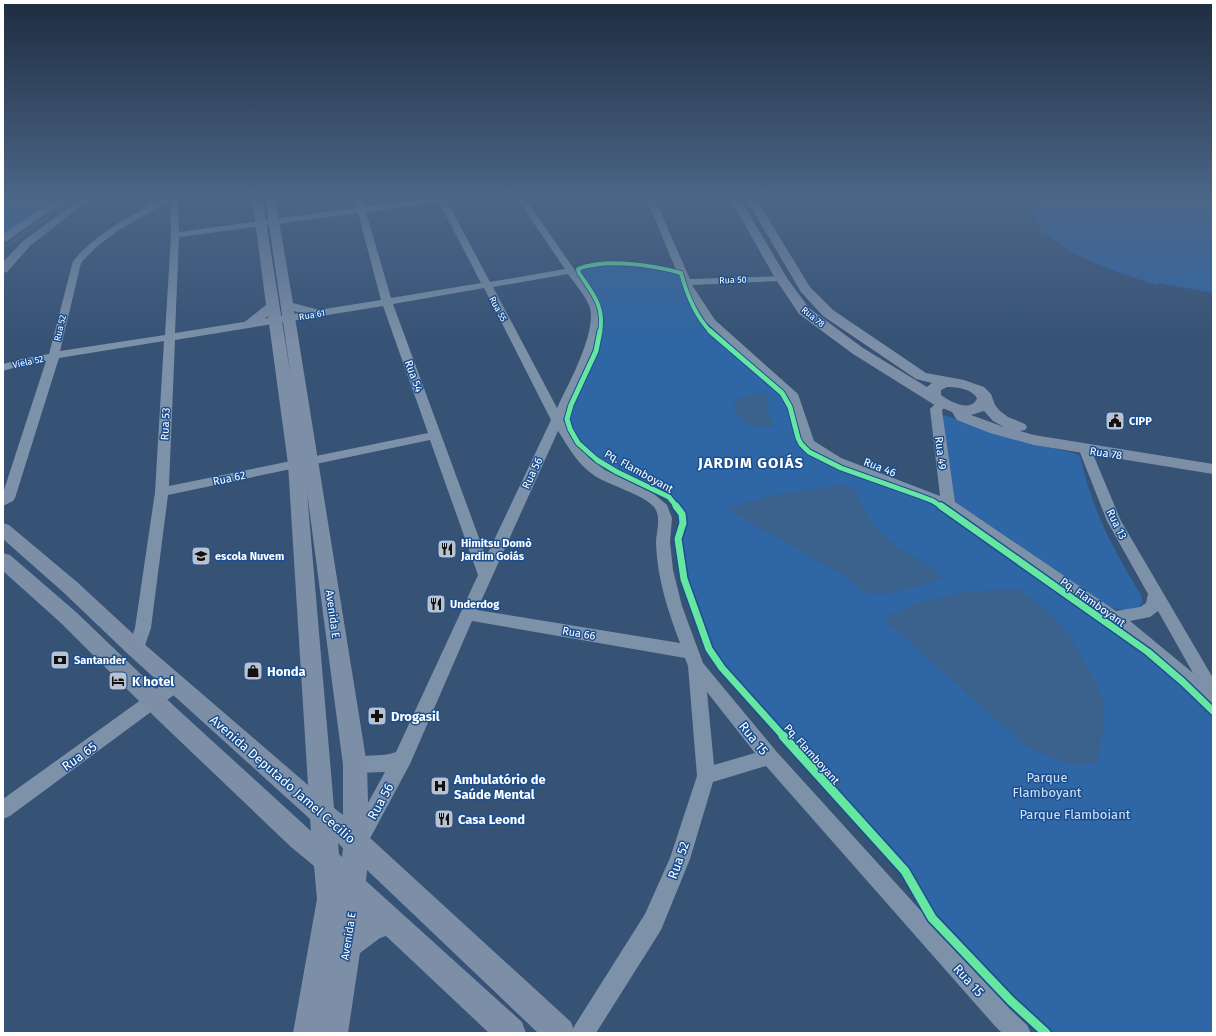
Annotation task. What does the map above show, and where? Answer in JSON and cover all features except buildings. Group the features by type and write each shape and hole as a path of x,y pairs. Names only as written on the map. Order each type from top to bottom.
{"main road":[{"path":"3,269 24,245"},
{"name":"Avenida E","path":"266,245 281,313 304,463 355,765 356,844 352,886 353,908 333,1033"},
{"name":"Avenida E","path":"277,245 281,313"},
{"name":"Rua 78","path":"762,245 781,278 804,311 858,351 938,400 958,409 963,417 996,430 1034,440 1085,450 1213,469"},
{"name":"Rua 78","path":"779,245 805,289 828,313 921,376 946,382 959,383 979,391 985,400 989,411 1007,424 1033,431 1213,459"},
{"path":"249,324 281,313 318,314"},
{"path":"938,400 933,389 946,382"},
{"path":"958,409 966,410 980,407 985,400"},
{"name":"Avenida E","path":"304,463 323,812 326,860 331,899 308,1033"},
{"name":"Avenida Deputado Jamel Cecílio","path":"3,529 70,587 176,684 323,812 560,1033"},
{"path":"3,560 69,618 154,701 511,1033"},
{"path":"347,945 374,925 390,922"}],"street":[{"name":"Rua 52","path":"3,501 8,498 54,356 76,263 84,252 92,245"},
{"name":"Rua 53","path":"136,648 143,628 162,492 174,245"},
{"name":"Rua 54","path":"371,245 387,302 485,575"},
{"name":"Rua 55","path":"465,245 557,420"},
{"name":"Rua 56","path":"356,844 403,758 493,556 586,361 597,321 594,305 552,245"},
{"name":"Rua 46","path":"670,245 686,282 711,322 794,396 808,443 815,449 836,461 948,504 1114,617 1213,700"},
{"name":"Rua 61","path":"318,314 569,271"},
{"name":"Rua 50","path":"686,282 781,278"},
{"path":"54,356 249,324"},
{"name":"Viela 52","path":"3,368 20,362 54,356"},
{"name":"Rua 49","path":"938,400 936,409 948,504"},
{"name":"Rua 15","path":"557,420 584,461 600,474 649,497 660,505 665,518 663,542 666,570 674,606 694,659 770,757 1002,1017 1019,1033"},
{"name":"Rua 62","path":"162,492 436,435"},
{"name":"Rua 13","path":"1085,450 1114,521 1155,595 1213,693"},
{"path":"477,554 486,558 493,556"},
{"path":"1114,617 1144,613 1153,606 1155,595"},
{"name":"Rua 66","path":"467,614 694,659"},
{"name":"Rua 52","path":"583,1033 653,922 680,859 706,776 694,659"},
{"name":"Rua 65","path":"3,810 176,684"},
{"path":"706,776 770,757"},
{"name":"Rua 56","path":"355,765 387,764 403,758"}],"green space":[{"path":"1062,245 1213,245 1213,293 1159,283 1157,285 1123,274 1076,254"},
{"name":"Parque Flamboyant","path":"608,264 660,267 681,273 696,314 702,323 782,393 790,407 798,438 801,444 809,452 823,460 861,476 933,501 1148,652 1183,682 1213,711 1213,1033 1046,1033 1011,1001 932,918 905,871 722,668 709,649 684,579 678,539 683,523 682,514 669,497 637,483 597,460 578,443 570,429 567,419 571,405 596,351 601,326 601,311 597,300 579,273 578,269 582,266"},
{"path":"944,415 1034,444 1079,455 1091,495 1104,529 1140,593 1142,600 1141,605 1132,610 1107,606 956,504 942,417"}],"shaded area":[{"path":"763,391 769,400 767,406 774,426 756,427 751,425 734,410 735,400"},
{"path":"841,485 856,490 873,526 904,551 927,564 943,578 914,588 887,594 872,594 863,592 843,574 822,564 729,511 731,507 782,493"},
{"path":"1006,589 1021,590 1041,606 1065,629 1086,662 1105,703 1102,739 1097,763 1075,765 1027,747 890,625 886,617 918,602 967,592"}],"waterway":[{"path":"3,249 8,245"}],"cycle path":[{"name":"Pq. Flamboyant","path":"1046,1033 1011,1001 932,918 905,871 722,668 709,649 684,579 678,539 683,523 682,514 669,497 617,472 597,460 578,443 570,429 567,419 571,405 596,351 601,326 601,311 597,300 579,273 578,269 586,266 612,264 645,266 681,273 696,314 702,323 782,393 790,407 798,438 801,444 809,452 841,468 933,501 1148,652 1183,682 1213,711"}],"place":[{"name":"CIPP","path":"1115,421"},
{"name":"Himitsu Domò Jardim Goiás","path":"447,549"},
{"name":"escola Nuvem","path":"201,556"},
{"name":"Underdog","path":"436,604"},
{"name":"Santander","path":"60,660"},
{"name":"Honda","path":"253,671"},
{"name":"K hotel","path":"118,681"},
{"name":"Drogasil","path":"377,716"},
{"name":"Ambulatório de Saúde Mental","path":"440,786"},
{"name":"Casa Leond","path":"444,819"}],"district":[{"name":"JARDIM GOIÁS","path":"751,463"}],"park label":[{"name":"Parque Flamboiant","path":"1075,814"}]}
